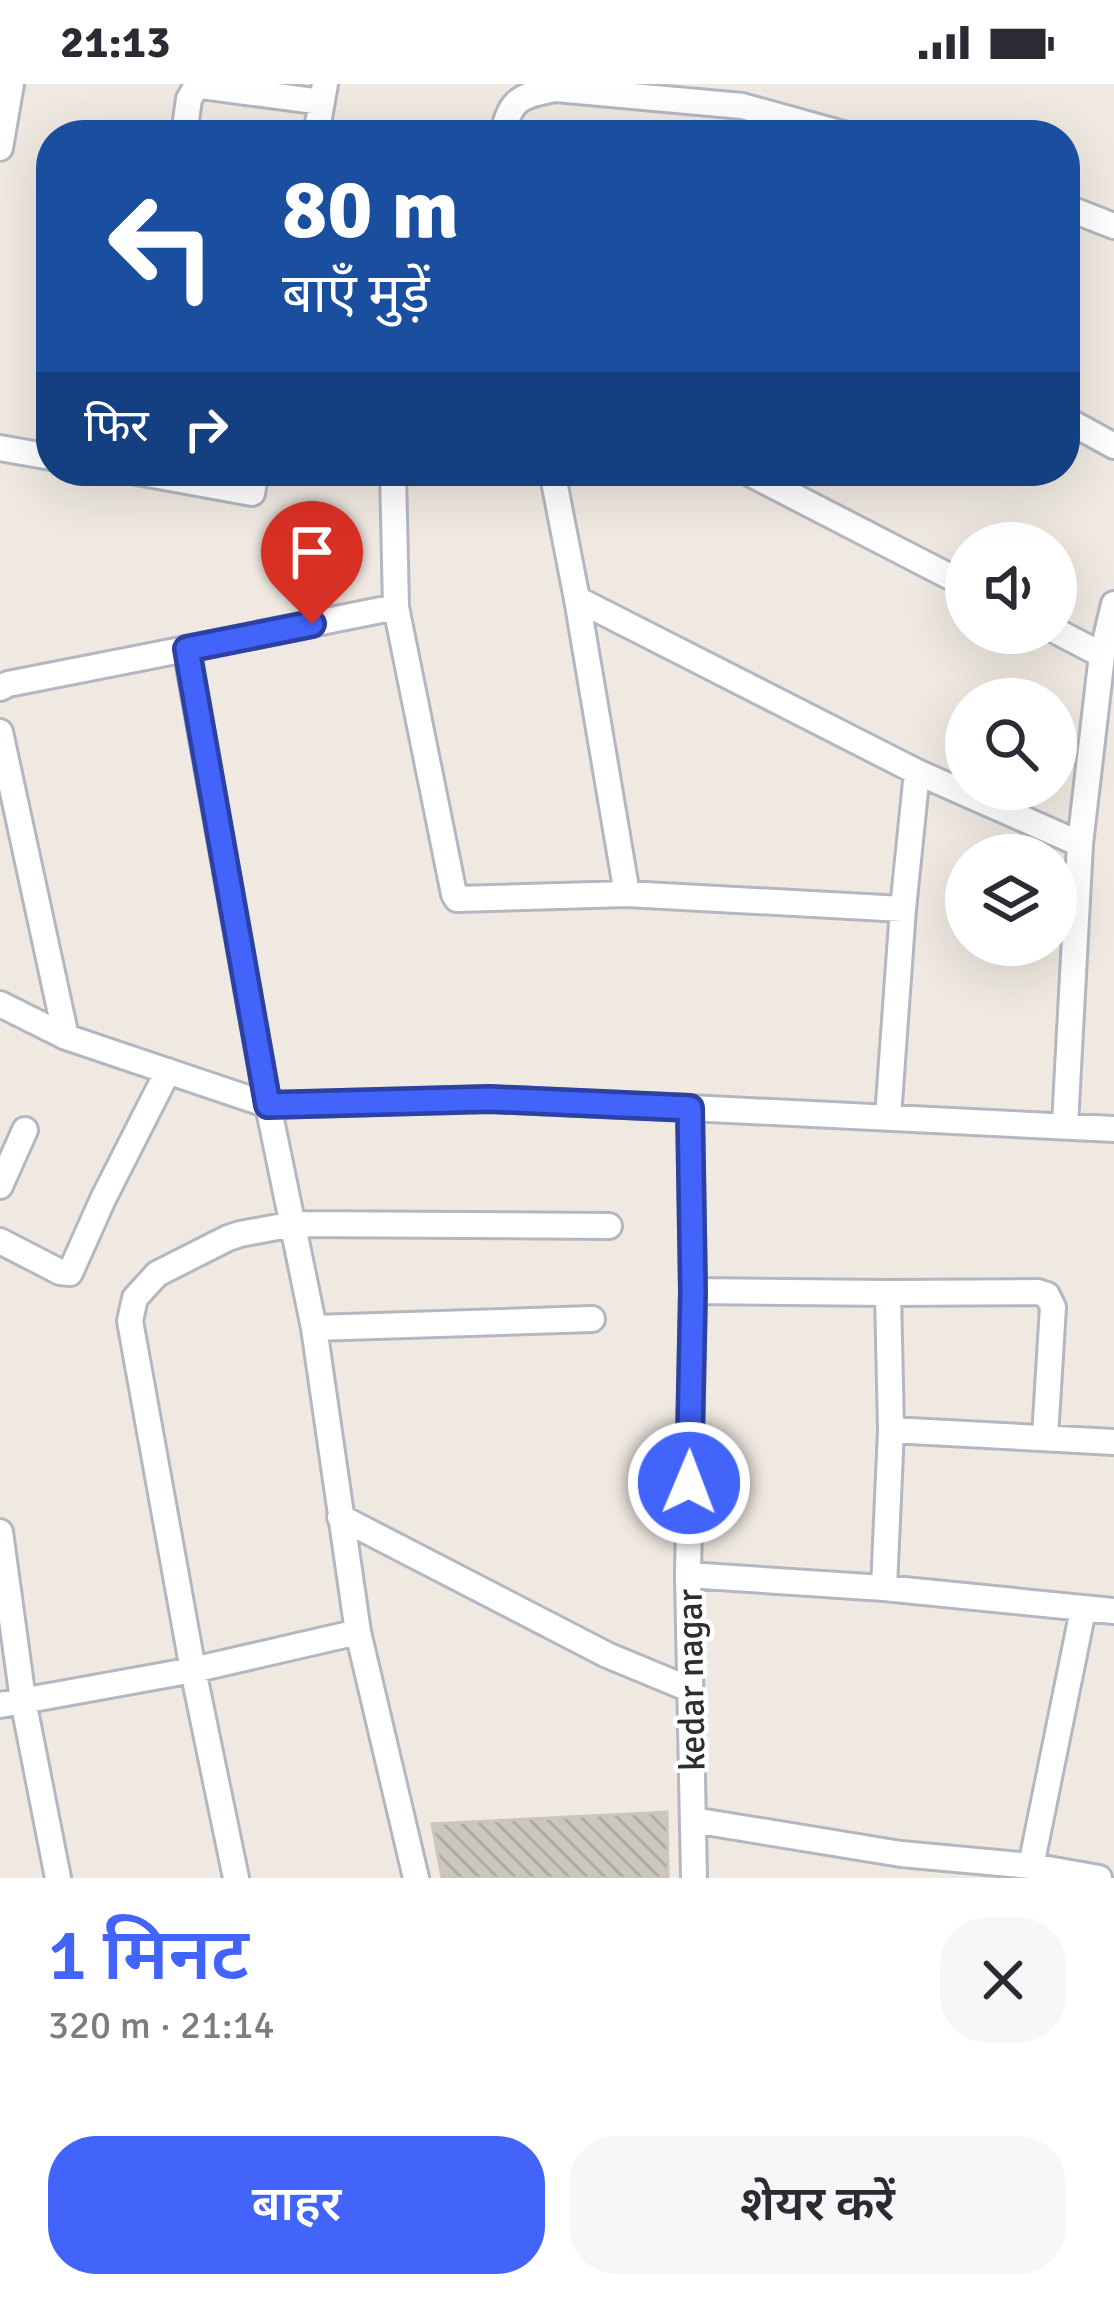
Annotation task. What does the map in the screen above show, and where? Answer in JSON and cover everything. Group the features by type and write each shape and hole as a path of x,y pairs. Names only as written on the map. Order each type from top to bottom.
{"street":[{"path":"0,148 11,84"},
{"path":"186,120 189,99 201,86 324,93"},
{"path":"507,120 511,107 527,94 556,86 744,95 770,120"},
{"path":"1080,213 1114,226"},
{"path":"1080,427 1114,446"},
{"path":"0,448 36,454"},
{"path":"214,486 252,493 253,486"},
{"path":"393,486 396,607 457,899 627,894 903,909"},
{"path":"554,486 627,894"},
{"path":"774,486 945,574"},
{"path":"577,599 917,772 1080,844"},
{"path":"1065,1124 1080,844 1102,655 1114,604"},
{"path":"0,688 396,607"},
{"path":"1077,642 1102,655"},
{"path":"187,649 268,1105 314,1328 358,1632 416,1878"},
{"path":"0,732 66,1037"},
{"path":"887,1117 917,772"},
{"path":"0,1004 66,1037 268,1105 490,1099 1114,1129"},
{"path":"0,1240 70,1273 168,1072"},
{"name":"kedar nagar","path":"690,1108 693,1291 688,1575 694,1878"},
{"path":"0,1186 25,1130"},
{"path":"236,1878 130,1321 140,1290 157,1274 228,1238 294,1224 609,1226"},
{"path":"693,1291 1047,1295 1053,1307 1045,1437"},
{"path":"884,1588 891,1430 887,1293"},
{"path":"314,1328 592,1318"},
{"path":"891,1430 1114,1442"},
{"path":"340,1517 607,1655 689,1689"},
{"path":"0,1532 11,1702 58,1878"},
{"path":"688,1575 1114,1611"},
{"path":"1031,1866 1083,1610"},
{"path":"11,1702 193,1670 358,1632"},
{"path":"693,1820 901,1866 1031,1866 1099,1878"}],"building":[{"path":"667,1812 668,1878 442,1878 432,1824"}],"route":[{"path":"312,624 187,649 268,1105 490,1099 690,1108 689,1483"}]}
